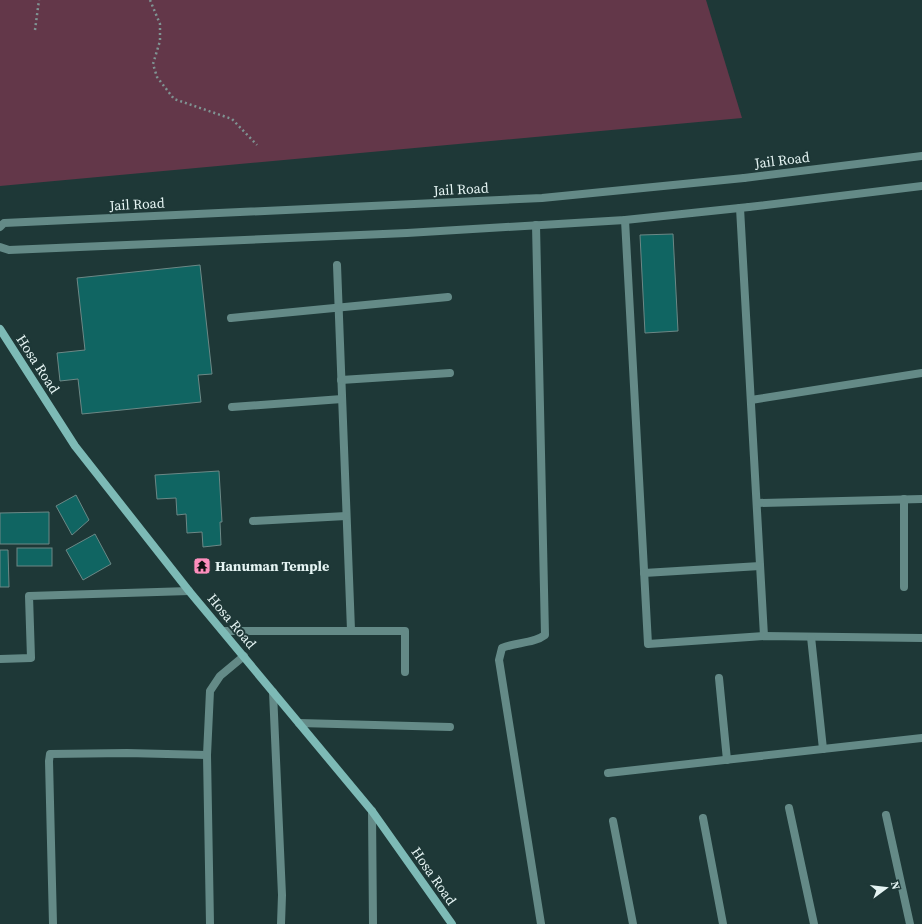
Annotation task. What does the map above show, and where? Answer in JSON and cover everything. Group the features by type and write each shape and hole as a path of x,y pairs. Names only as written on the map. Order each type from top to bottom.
{"main road":[{"name":"Hosa Road","path":"0,329 75,446 189,591 224,631 372,811 452,924"}],"street":[{"name":"Jail Road","path":"0,227 4,224 542,198 744,178 922,156"},
{"path":"0,247 10,250 408,233 625,220 922,186"},
{"path":"740,208 764,636"},
{"path":"625,220 648,644 764,636 922,638"},
{"path":"536,225 545,635 538,640 512,643 502,648 499,660 541,924"},
{"path":"337,264 351,630"},
{"path":"231,318 448,297"},
{"path":"341,380 450,373"},
{"path":"751,400 922,373"},
{"path":"232,407 342,399"},
{"path":"757,503 922,499"},
{"path":"904,500 904,587"},
{"path":"253,521 346,516"},
{"path":"644,573 760,566"},
{"path":"0,659 31,658 28,596 189,591"},
{"path":"224,631 405,631 405,672"},
{"path":"812,636 824,749"},
{"path":"210,924 207,755 210,691 220,676 244,656"},
{"path":"719,678 728,760"},
{"path":"273,692 282,895 281,924"},
{"path":"299,723 450,727"},
{"path":"608,772 922,738"},
{"path":"53,924 49,769 50,754 127,753 207,755"},
{"path":"790,808 814,924"},
{"path":"372,811 373,924"},
{"path":"886,815 910,924"},
{"path":"703,818 723,924"},
{"path":"614,821 633,924"}],"path":[{"path":"35,30 39,0"},
{"path":"150,0 160,24 160,42 153,64 157,77 174,99 232,119 257,145"}],"shaded area":[{"path":"0,0 706,0 742,118 0,186"}],"building":[{"path":"673,234 678,331 645,333 640,235"},
{"path":"200,265 212,374 198,375 201,402 82,414 78,379 60,381 57,353 85,350 77,278"},
{"path":"219,471 222,522 220,522 221,545 203,547 202,532 187,533 186,514 177,515 176,498 157,499 155,475"},
{"path":"76,495 89,520 72,535 56,506"},
{"path":"49,512 49,544 0,544 0,513"},
{"path":"95,534 111,564 83,580 66,550"},
{"path":"17,548 52,548 52,566 17,566"},
{"path":"0,550 8,550 9,587 0,587"}],"place":[{"name":"Hanuman Temple","path":"202,566"}]}
